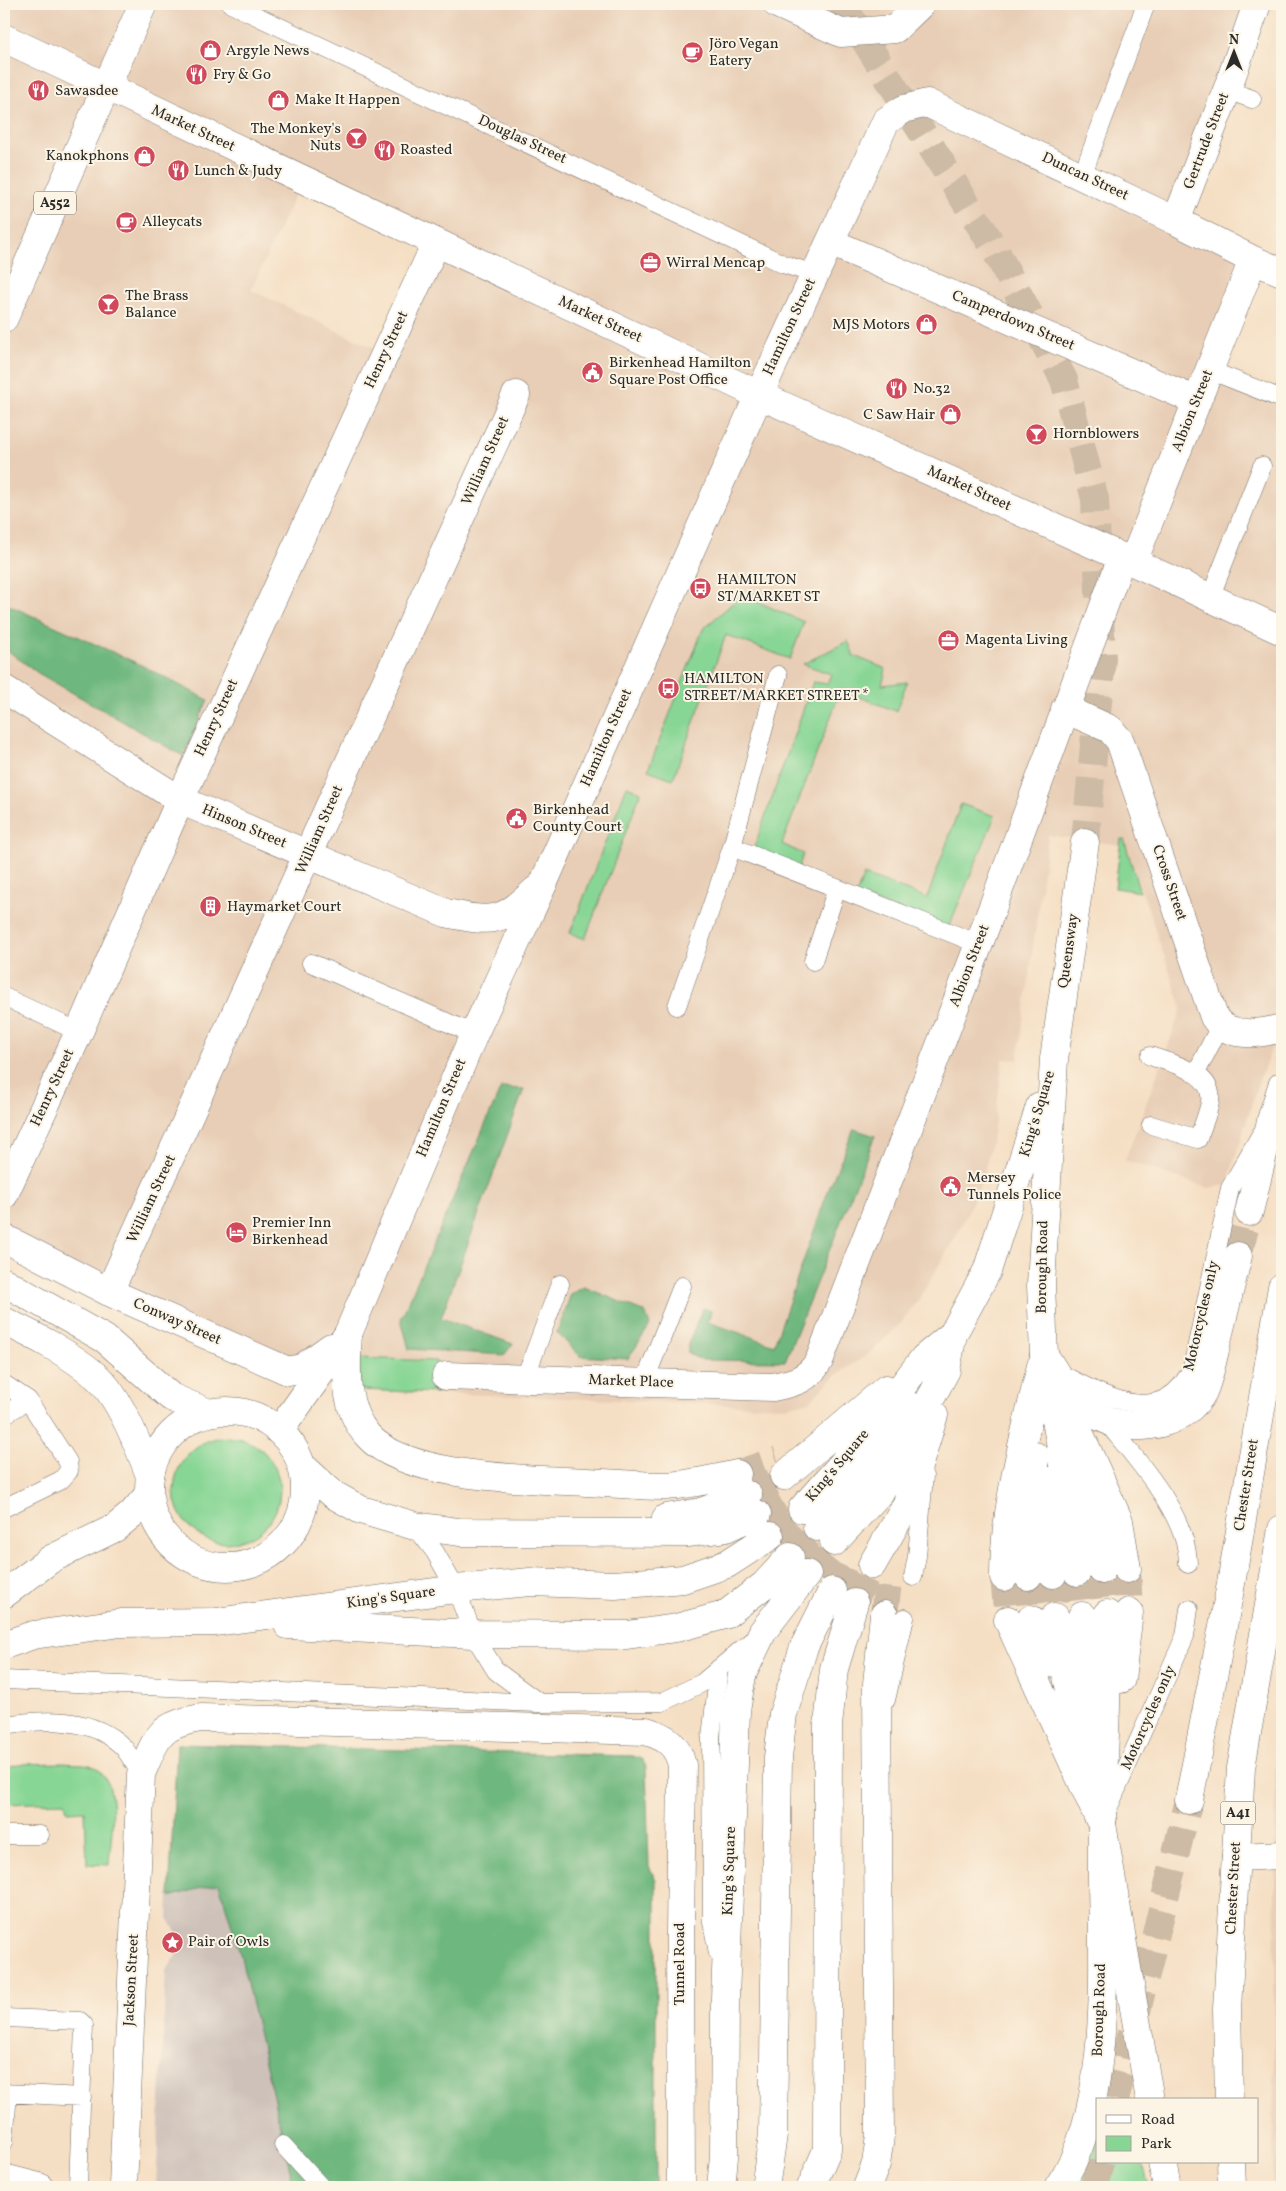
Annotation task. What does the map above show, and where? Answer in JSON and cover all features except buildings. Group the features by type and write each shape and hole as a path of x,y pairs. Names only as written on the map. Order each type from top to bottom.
{"main road":[{"name":"A552","path":"4,315 143,4"},
{"path":"777,4 841,33 895,29 921,4"},
{"name":"Gertrude Street","path":"1176,220 1227,90 1257,4"},
{"name":"Market Street","path":"4,38 106,88 759,395 1128,559 1282,631"},
{"name":"Duncan Street","path":"886,120 904,109 927,103 1176,220 1253,260 1282,272"},
{"name":"Hamilton Street","path":"280,1430 348,1334 474,1034 544,882 759,395 886,120"},
{"name":"Camperdown Street","path":"830,242 1197,401"},
{"name":"Henry Street","path":"4,1194 79,1032 180,800 436,244"},
{"name":"Albion Street","path":"812,1372 822,1352 979,944 1065,708 1197,401 1253,260"},
{"name":"William Street","path":"109,1292 309,856 516,395"},
{"name":"Hinson Street","path":"6,689 180,800 438,910 475,919 495,918 513,911 544,882"},
{"name":"Cross Street","path":"1065,708 1110,729 1120,741 1214,1017 1220,1026"},
{"name":"Queensway","path":"1054,1059 1085,842"},
{"path":"1220,1026 1226,1030 1252,1033 1282,1028"},
{"name":"King's Square","path":"833,1528 880,1492 935,1364 987,1271 1016,1186 1054,1059"},
{"name":"Borough Road","path":"1049,1362 1041,1285 1054,1059"},
{"path":"1249,1212 1272,1117 1282,1086"},
{"name":"Conway Street","path":"4,1238 109,1292 288,1372 302,1368 348,1334"},
{"path":"1049,1362 1069,1393 1090,1412 1114,1423 1133,1427 1154,1426 1173,1420 1189,1410 1202,1393 1210,1372 1238,1256"},
{"path":"4,1282 106,1339 171,1397 209,1413"},
{"name":"Chester Street","path":"1189,1800 1229,1595 1282,1287"},
{"path":"4,1321 61,1352 97,1377 122,1412 138,1444 149,1485 152,1513 160,1530 171,1544 191,1558 210,1566 234,1566 257,1561 280,1546 293,1530 303,1502 305,1488 301,1465 291,1445 280,1430 259,1418 236,1412 209,1413 185,1423 168,1438 156,1456 149,1485 132,1514 115,1528 51,1559 4,1594"},
{"path":"348,1334 346,1374 349,1398 356,1418 368,1435 384,1450 407,1459 493,1478 666,1486 753,1505"},
{"path":"833,1528 862,1478 953,1334"},
{"path":"1049,1362 1027,1542 1065,1573"},
{"path":"1049,1362 1120,1521 1065,1573"},
{"path":"1049,1362 1060,1442 1065,1573"},
{"path":"833,1528 827,1438 935,1364"},
{"path":"833,1528 906,1506 928,1439 935,1364"},
{"name":"King's Square","path":"833,1528 844,1462 935,1364"},
{"name":"Market Place","path":"446,1376 772,1387 801,1380 812,1372"},
{"path":"301,1465 334,1495 361,1510 416,1526 459,1532 560,1533 753,1505"},
{"name":"King's Square","path":"4,1645 33,1635 121,1623 216,1622 530,1582 615,1585 683,1579 727,1564 753,1505"},
{"name":"Chester Street","path":"1230,2098 1227,2009 1241,1768 1282,1529"},
{"name":"King's Square","path":"473,1634 627,1635 676,1628 724,1615 764,1585 798,1566 742,1675 736,1711 726,1998 724,2157 720,2187"},
{"path":"765,2187 773,2135 778,1757 783,1714 804,1647 843,1597 828,1726 827,2150 811,2187"},
{"path":"1069,1616 1102,1824 1150,2098"},
{"path":"1069,1616 1102,1824"},
{"path":"1069,1616 1102,1824"},
{"path":"867,2187 876,2164 880,2136 877,1684 895,1617"},
{"path":"216,1622 473,1634"},
{"name":"Tunnel Road","path":"141,1774 161,1733 178,1722 201,1718 646,1731 660,1735 672,1743 679,1752 682,1766 680,1935 681,2187"},
{"name":"Jackson Street","path":"123,2187 141,1774"},
{"name":"Borough Road","path":"1058,2187 1081,2139 1092,2099 1102,2016 1102,1824"},
{"path":"1236,1857 1282,1856"},
{"path":"1162,2164 1168,2187"},
{"path":"1231,2164 1232,2187"},
{"path":"4,2178 39,2187"}],"lane":[{"name":"Douglas Street","path":"231,4 783,264 815,274"},
{"path":"1082,176 1146,4"},
{"path":"1227,90 1252,99"},
{"path":"1209,370 1282,399"},
{"path":"1210,598 1262,466"},
{"path":"677,1006 732,847 778,675"},
{"path":"732,847 979,944"},
{"path":"813,961 837,888"},
{"path":"311,963 474,1034"},
{"path":"4,997 79,1032"},
{"path":"1196,1073 1220,1026"},
{"path":"1150,1056 1196,1073 1210,1092 1210,1102 1198,1139 1151,1125"},
{"name":"Motorcycles only","path":"1049,1362 1112,1398 1128,1404 1143,1405 1157,1402 1178,1389 1192,1368 1230,1188 1237,1173 1272,1117"},
{"path":"525,1378 560,1284"},
{"path":"644,1383 682,1286"},
{"path":"4,1384 28,1400 68,1462 68,1472 61,1480 4,1508"},
{"path":"4,1415 28,1400"},
{"path":"1104,1418 1141,1466 1176,1520 1184,1540 1188,1564"},
{"path":"833,1528 917,1556 928,1439"},
{"path":"416,1526 435,1552 456,1590 473,1634 496,1671 513,1686 538,1703"},
{"name":"Motorcycles only","path":"1102,1824 1186,1636 1189,1609"},
{"path":"4,1680 538,1703 662,1702 702,1684 763,1631"},
{"path":"719,1668 711,1737 712,1922 726,1998"},
{"path":"4,1725 45,1721 81,1724 102,1731 124,1748 141,1774"},
{"path":"4,1835 40,1835"},
{"path":"4,2018 80,2021 84,2025 78,2187"},
{"path":"4,2142 6,2093 82,2097"},
{"path":"284,2145 321,2187"}],"shaded area":[{"path":"4,4 1257,4 1176,220 1253,260 1209,370 1282,399 1282,1022 1258,1083 1227,1185 1208,1188 1125,1160 1182,1008 1124,839 1121,839 1120,845 1048,835 1018,1060 1003,1059 993,1135 982,1181 958,1233 919,1299 901,1323 871,1352 835,1376 810,1401 785,1407 360,1390 359,1358 365,1340 333,1330 319,1349 290,1358 4,1246","holes":["302,180 436,244 386,354 251,290"]},
{"path":"1282,1683 1282,2187 1273,2187 1276,1716"},
{"path":"179,1761 344,2187 156,2187 166,1970 176,1956 177,1933 168,1918 169,1897 218,1883"}],"green space":[{"path":"742,595 804,622 790,659 726,635 673,779 648,770 703,629"},
{"path":"4,603 141,665 208,700 183,756 38,673 4,648"},
{"path":"848,641 854,656 886,669 882,685 907,682 896,711 841,690 782,844 803,854 796,876 750,859 813,682 827,684 831,674 803,664"},
{"path":"627,786 641,792 585,939 570,933"},
{"path":"961,804 995,816 948,929 856,895 864,875 927,898"},
{"path":"1121,839 1124,839 1140,892 1115,888"},
{"path":"501,1088 524,1089 441,1318 513,1344 504,1355 409,1349 401,1319"},
{"path":"854,1129 875,1136 785,1361 702,1360 688,1354 688,1344 703,1308 711,1311 708,1322 774,1345 828,1191"},
{"path":"584,1287 645,1312 650,1325 628,1359 580,1356 557,1333 571,1294"},
{"path":"359,1358 436,1361 436,1393 360,1390"},
{"path":"227,1437 247,1441 264,1453 276,1470 280,1490 276,1510 264,1527 247,1539 227,1543 207,1539 190,1527 178,1510 174,1490 178,1470 190,1453 207,1441"},
{"path":"177,1744 633,1756 642,1759 646,1767 649,1866 656,1881 656,2187 294,2187 241,1957 219,1883 169,1897"},
{"path":"62,1763 90,1765 101,1772 107,1782 113,1809 109,1865 87,1864 85,1811 67,1812 65,1802 4,1804 4,1768 18,1764"},
{"path":"1096,2137 1096,2164 1143,2164 1149,2187 1076,2187"}],"tunnel":[{"path":"842,4 993,246 1064,380 1095,499 1102,659 1085,842"},
{"path":"1238,1256 1249,1212"},
{"path":"737,1474 778,1460"},
{"path":"748,1495 784,1476"},
{"path":"757,1514 793,1493"},
{"path":"770,1536 802,1509"},
{"path":"790,1557 817,1527"},
{"path":"807,1574 834,1542"},
{"path":"832,1591 849,1554"},
{"path":"854,1603 872,1565"},
{"path":"1127,1569 1129,1612"},
{"path":"1102,1570 1107,1614"},
{"path":"1077,1572 1082,1616"},
{"path":"884,1615 889,1574"},
{"path":"1053,1574 1055,1617"},
{"path":"1028,1576 1031,1619"},
{"path":"1004,1577 1008,1620"},
{"path":"1115,2098 1189,1800"},
{"path":"1094,2187 1100,2164"}],"place":[{"name":"Argyle News","path":"210,51"},
{"name":"Jöro Vegan Eatery","path":"693,53"},
{"name":"Fry & Go","path":"197,75"},
{"name":"Sawasdee","path":"39,91"},
{"name":"Make It Happen","path":"279,100"},
{"name":"The Monkey's Nuts","path":"357,138"},
{"name":"Roasted","path":"384,150"},
{"name":"Kanokphons","path":"145,156"},
{"name":"Lunch & Judy","path":"178,171"},
{"name":"Alleycats","path":"126,222"},
{"name":"Wirral Mencap","path":"650,263"},
{"name":"The Brass Balance","path":"109,305"},
{"name":"MJS Motors","path":"926,325"},
{"name":"Birkenhead Hamilton Square Post Office","path":"593,372"},
{"name":"No.32","path":"897,389"},
{"name":"C Saw Hair","path":"951,415"},
{"name":"Hornblowers","path":"1037,434"},
{"name":"HAMILTON ST/MARKET ST","path":"701,589"},
{"name":"Magenta Living","path":"949,640"},
{"name":"HAMILTON STREET/MARKET STREET *","path":"668,688"},
{"name":"Birkenhead County Court","path":"517,819"},
{"name":"Haymarket Court","path":"211,907"},
{"name":"Mersey Tunnels Police","path":"951,1187"},
{"name":"Premier Inn Birkenhead","path":"236,1232"},
{"name":"Pair of Owls","path":"172,1942"}]}
